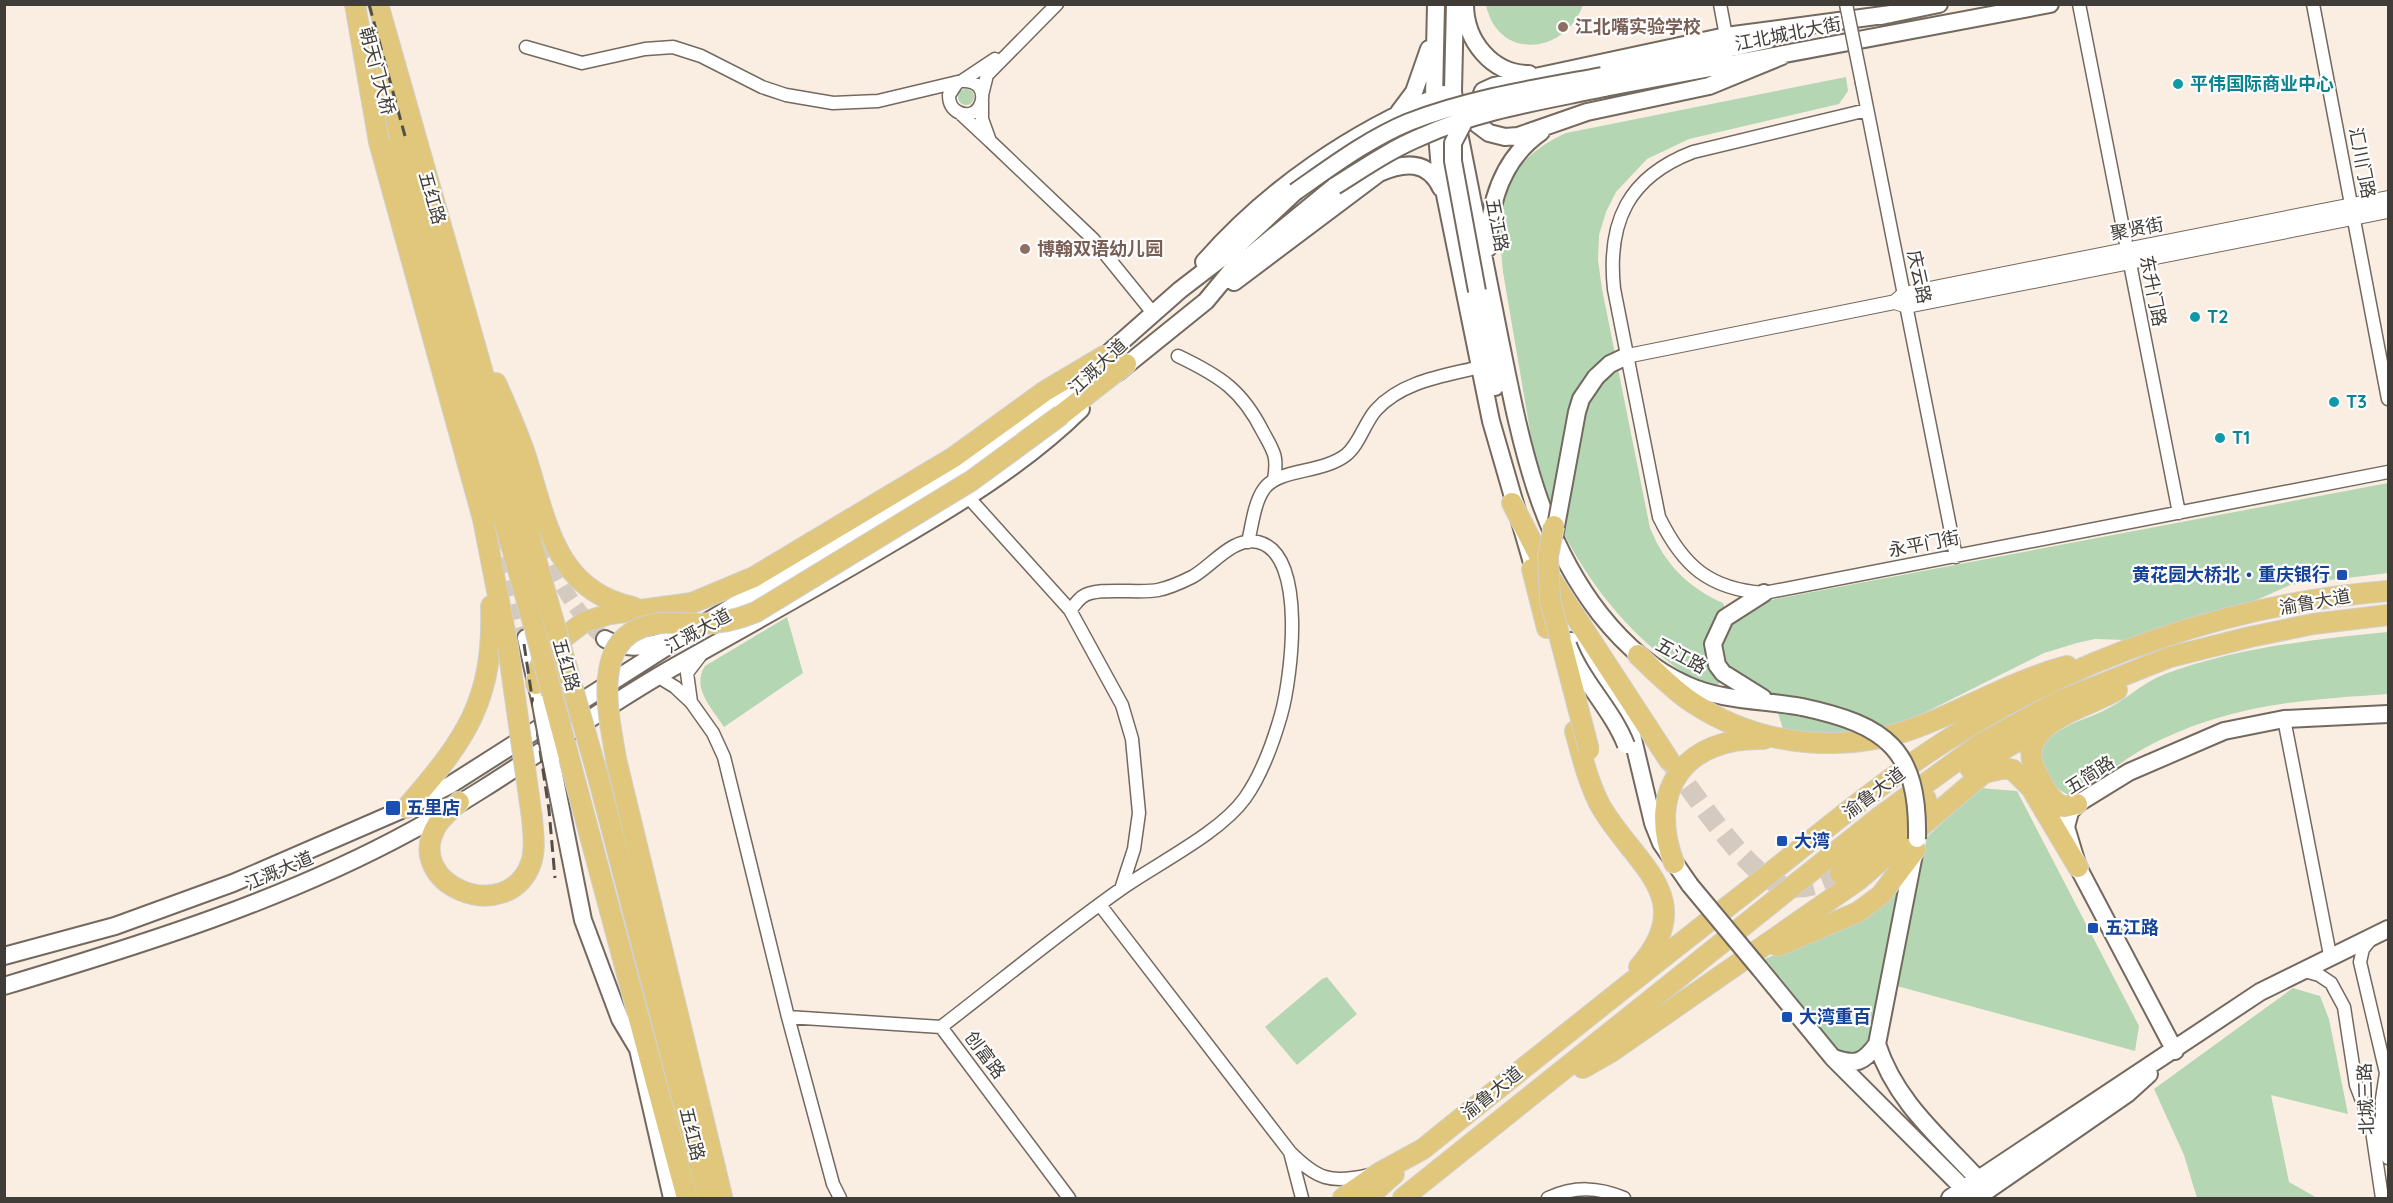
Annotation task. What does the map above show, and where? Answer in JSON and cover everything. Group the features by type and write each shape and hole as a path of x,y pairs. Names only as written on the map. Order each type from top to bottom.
{"highway":[{"path":"355,4 399,137 483,519 508,647 534,842 532,863 522,880 509,889 491,895 471,896 455,890 443,880 431,853 432,837 438,824 459,802"},
{"name":"朝天门大桥","path":"378,4 399,137"},
{"name":"五红路","path":"399,137 470,328 597,773 687,1110 718,1198"},
{"name":"五红路","path":"399,137 530,634 576,784 668,1126 676,1196"},
{"path":"470,328 523,447 551,539 569,568 582,582 611,601 638,608 660,609"},
{"path":"536,684 538,669 545,652 584,622 610,614 660,609 705,599 754,577 954,458 1045,391 1104,356"},
{"path":"718,1198 681,1028 616,759 606,693 606,678 616,650 634,631 662,623 696,624 730,621 756,612 971,481 1126,364"},
{"path":"1511,496 1551,579 1669,760"},
{"path":"406,808 446,763 468,731 480,702 490,665 492,630 483,519"},
{"path":"1554,526 1548,556 1550,600 1608,817"},
{"path":"1532,569 1591,786 1608,817 1658,883 1665,902 1664,924 1659,941 1617,993"},
{"name":"渝鲁大道","path":"1343,1198 1378,1173 1423,1149 1617,993 1889,781 1945,741 2017,700 2131,649 2241,615 2309,601 2388,591"},
{"name":"渝鲁大道","path":"1403,1198 1878,818 1980,744 2059,701 2170,657 2302,626 2388,615"},
{"path":"1674,862 1665,833 1664,817 1670,788 1684,765 1695,755 1721,744 1752,739 1838,744 1894,735 1936,720 2029,677 2131,649"},
{"path":"1638,655 1694,704 1732,724 1779,740"},
{"path":"1840,874 1935,791 1976,764 2048,724 2104,697 2170,657"},
{"path":"2048,724 2032,742 2030,751 2034,770 2057,804 2069,807 2077,804"},
{"path":"1529,1099 1611,1052 1857,881 1901,845 1969,783 1994,769 2013,770 2027,783 2078,867"},
{"path":"1732,966 1858,912 1881,895 1916,844"},
{"path":"681,1028 687,1110"},
{"path":"638,1049 668,1126"},
{"path":"1367,1198 1423,1149"}],"main road":[{"path":"384,4 399,137"},
{"name":"五江路","path":"1455,4 1453,91 1483,289 1525,462 1551,534 1590,601 1614,631 1638,655 1686,685 1724,697 1769,701 1855,720 1886,739 1904,763 1912,780 1916,795 1916,844 1902,926 1877,1044"},
{"path":"1465,4 1470,35 1486,58 1512,74 1545,74"},
{"name":"江北城北大街","path":"1603,82 1939,4"},
{"name":"江北城北大街","path":"1603,82 1782,56 2050,4"},
{"path":"1435,10 1435,133 1491,421 1511,496 1532,569 1561,626 1624,716 1632,735 1647,802"},
{"path":"1398,113 1422,74 1428,57 1435,10"},
{"path":"1782,56 1708,86 1587,112 1505,137 1489,134 1477,124 1474,113 1483,91 1494,86 1726,36 1891,14"},
{"name":"江溉大道","path":"4,956 115,926 233,883 406,808 450,785 685,636 964,467 1053,402 1180,290 1236,247 1295,192 1373,140 1407,123 1489,97 1603,82"},
{"name":"江溉大道","path":"4,986 126,949 284,892 413,830 657,676 788,604 969,498 1066,423 1126,364 1206,301 1230,272 1335,186 1390,151 1463,120 1603,82"},
{"path":"1180,290 1226,237 1303,172 1398,113 1453,91"},
{"path":"1489,97 1468,116 1453,143 1453,161 1483,289 1511,496"},
{"path":"1206,301 1456,118"},
{"path":"1483,289 1489,228 1496,191 1520,149 1551,124"},
{"path":"1379,173 1405,164 1417,165 1432,174 1446,199"},
{"path":"1627,356 1611,364 1596,377 1581,399 1577,412 1554,526 1553,576 1565,639 1583,675 1610,711 1626,745 1661,843 1690,885 1833,1058 1979,1192"},
{"path":"1764,593 1725,618 1715,638 1713,655 1723,674 1769,701"},
{"path":"530,634 536,684 583,920 620,1020 638,1049 676,1196"},
{"path":"605,639 620,647 635,648 685,636"},
{"name":"五简路","path":"2175,1051 2078,867 2066,826 2067,819 2077,804 2129,772 2191,743 2224,731 2284,719 2388,714"},
{"path":"1950,1198 1979,1192 2127,1094 2175,1051 2230,1011 2301,970 2388,929"},
{"path":"1833,1058 1849,1064 1860,1061 1877,1044"},
{"path":"1877,1044 1884,1068 1911,1108 1979,1192"}],"street":[{"path":"990,141 982,119 982,98 987,75 1057,4"},
{"path":"1720,4 1726,36"},
{"name":"庆云路","path":"1846,4 1902,301 1956,557"},
{"name":"东升门路","path":"2079,4 2179,513"},
{"name":"汇川门路","path":"2313,4 2388,399"},
{"path":"955,109 950,90 1016,45"},
{"path":"526,48 582,63 645,49 673,47 701,56 762,87 809,100 855,103 960,82 977,85 982,98 976,111 955,109"},
{"path":"903,95 937,93 1093,239 1153,313"},
{"name":"永平门街","path":"1867,110 1693,152 1670,161 1650,175 1633,193 1621,214 1614,237 1611,261 1613,280 1659,517 1672,543 1692,566 1714,583 1738,591 1764,593 2388,472"},
{"name":"聚贤街","path":"2353,212 2388,198"},
{"name":"聚贤街","path":"1627,356 2353,212 2388,211"},
{"path":"1178,357 1206,370 1232,388 1251,407 1277,458 1274,480"},
{"path":"1248,542 1263,490 1274,480 1288,474 1329,466 1348,454 1376,409 1399,390 1480,367"},
{"path":"969,498 1070,610 1122,705 1132,739 1139,813 1134,849 1121,889"},
{"path":"942,1027 1121,889 1233,812 1245,798 1265,761 1283,704 1292,644 1292,608 1288,580 1280,561 1269,548 1259,542 1248,542 1229,550 1193,577 1159,590 1098,591 1083,595 1070,610"},
{"path":"692,702 687,673 708,648"},
{"path":"657,676 675,687 692,702 713,733 724,757 788,1017 833,1184 840,1198"},
{"path":"2284,719 2330,956"},
{"path":"1100,905 1290,1152 1305,1167 1322,1177 1351,1179 1378,1173"},
{"name":"北城三路","path":"2372,937 2363,948 2360,962 2386,1073 2382,1099 2382,1125 2388,1158"},
{"name":"北城三路","path":"2301,970 2319,975 2331,983 2344,1007 2356,1085 2371,1124 2382,1198"},
{"name":"创富路","path":"788,1017 942,1027 1069,1198"},
{"path":"1290,1152 1302,1198"},
{"path":"1548,1198 1576,1190 1601,1189 1624,1198"}],"green space":[{"path":"1486,4 1583,5 1574,22 1562,34 1548,42 1532,45 1517,43 1504,36 1493,23"},
{"path":"1846,77 1848,91 1839,104 1689,139 1647,159 1616,192 1606,212 1599,235 1598,260 1602,289 1650,528 1663,553 1679,573 1699,590 1723,603 1725,609 1714,628 1721,679 1718,686 1693,678 1678,669 1637,634 1617,613 1583,568 1556,519 1536,466 1503,272 1501,226 1503,206 1516,172 1528,158 1544,145 1566,133"},
{"path":"963,89 969,89 974,97 972,103 963,105 958,100 958,94"},
{"path":"2388,483 2388,573 2290,585 2243,606 2195,617 2125,640 2095,639 2077,643 2044,653 1912,719 1842,738 1784,732 1772,694 1739,677 1724,664 1718,650 1725,627 1759,604 1775,599"},
{"path":"787,617 803,673 724,727 702,690 701,674 705,666"},
{"path":"2388,632 2388,694 2269,706 2213,719 2156,742 2069,795 2053,784 2048,776 2042,755 2051,737 2060,730 2111,707 2165,674 2247,651"},
{"path":"1980,788 2017,791 2139,1026 2135,1051 1897,986 1927,837"},
{"path":"1896,888 1901,890 1868,1039 1860,1051 1847,1054 1838,1050 1765,959 1863,916"},
{"path":"1327,977 1357,1014 1297,1065 1265,1027"},
{"path":"2293,988 2320,996 2329,1019 2348,1114 2271,1095 2289,1182 2317,1198 2197,1198 2184,1155 2154,1089"}],"tunnel":[{"path":"472,441 526,638"},
{"path":"533,521 546,553 571,600 605,639"},
{"path":"1670,762 1735,847 1765,876 1778,884 1794,888 1818,884 1840,874"}],"railway":[{"path":"369,4 405,136"},
{"path":"524,644 549,810 555,878"}],"place":[{"name":"江北嘴实验学校","path":"1563,27"},
{"name":"平伟国际商业中心","path":"2178,84"},
{"name":"博翰双语幼儿园","path":"1025,249"},
{"name":"T2","path":"2195,317"},
{"name":"T3","path":"2334,402"},
{"name":"T1","path":"2220,438"},
{"name":"黄花园大桥北‧重庆银行","path":"2342,575"},
{"name":"五里店","path":"393,808"},
{"name":"大湾","path":"1782,841"},
{"name":"五江路","path":"2093,928"},
{"name":"大湾重百","path":"1787,1017"}]}
